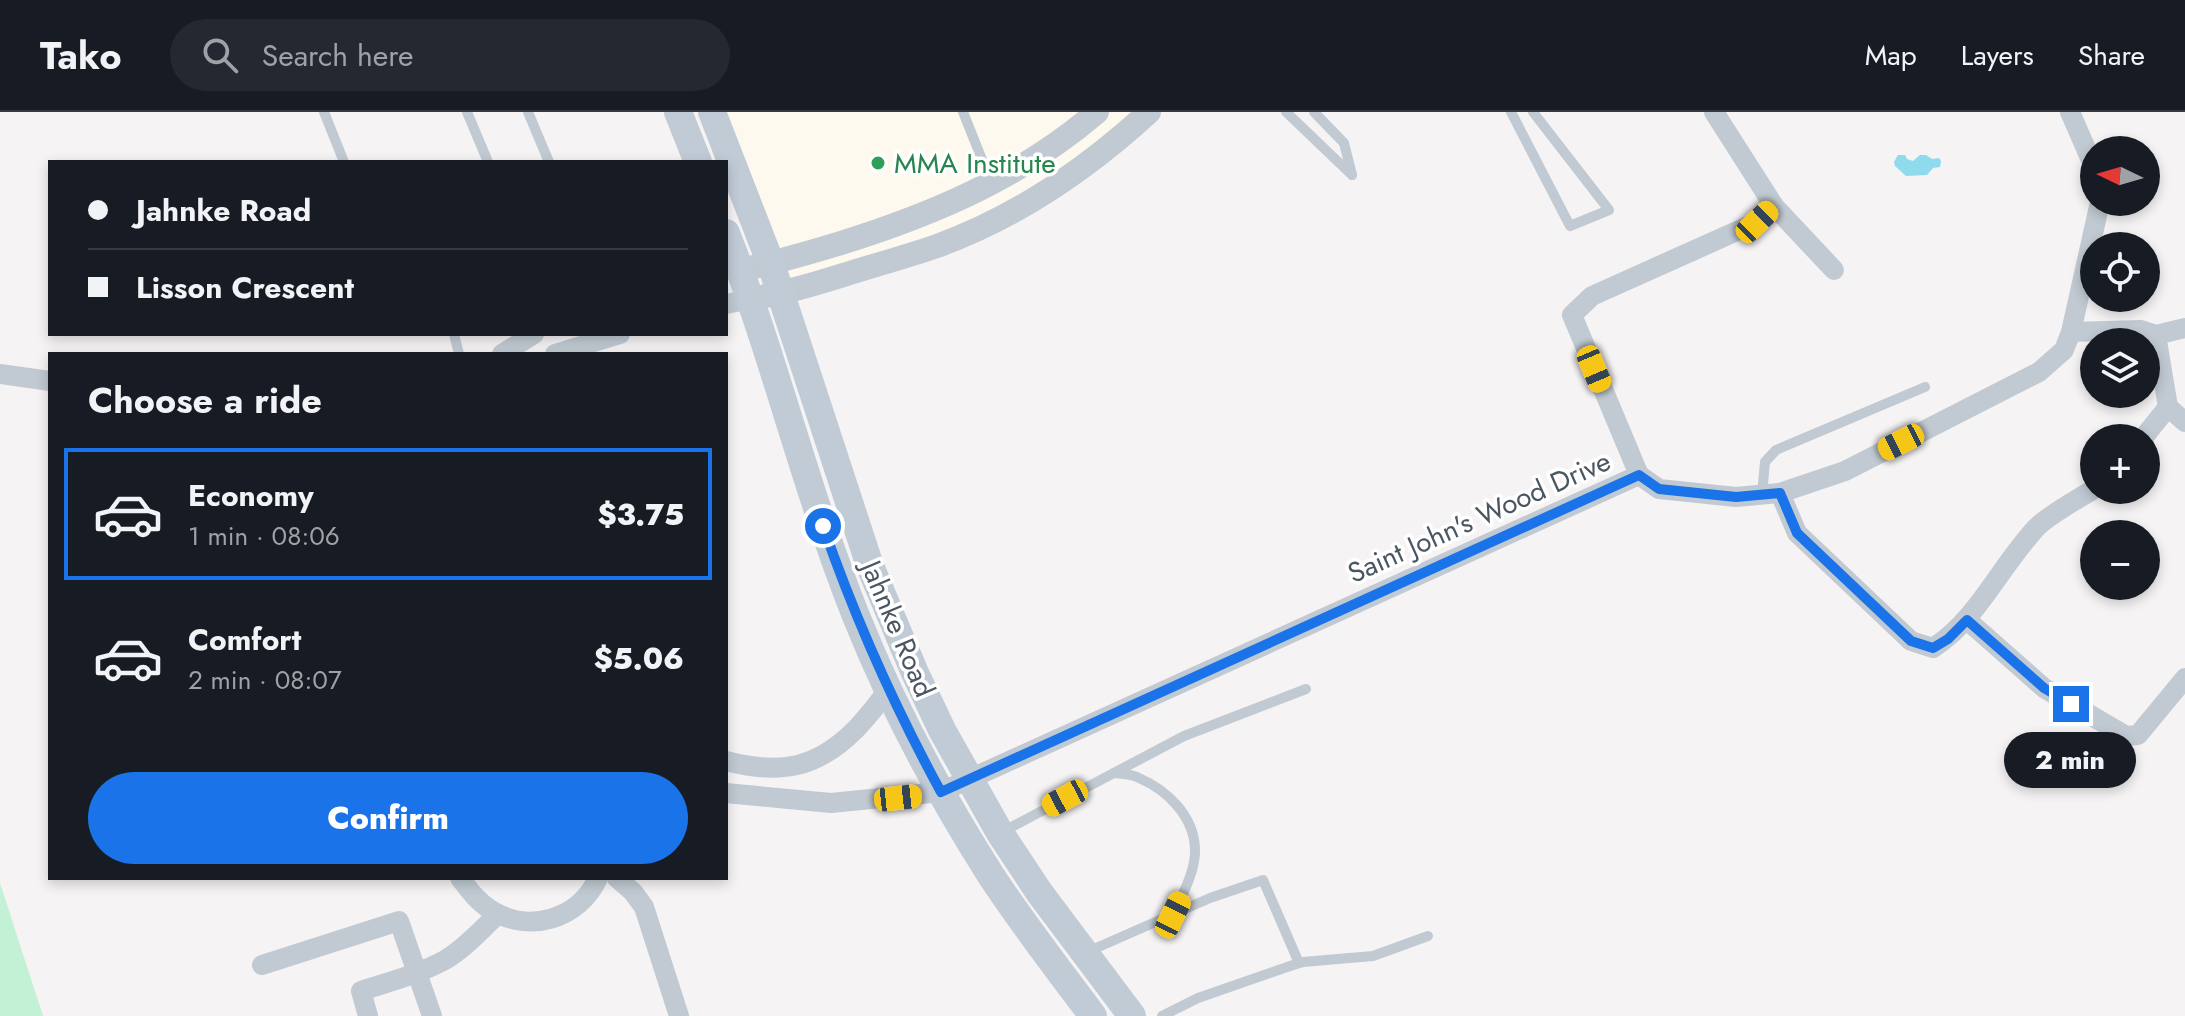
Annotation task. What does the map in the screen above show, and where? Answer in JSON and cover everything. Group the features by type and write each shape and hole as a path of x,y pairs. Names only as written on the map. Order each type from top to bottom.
{"main road":[{"path":"678,112 697,160"},
{"name":"Jahnke Road","path":"712,112 771,264 870,566 915,673 1000,833 1039,892 1132,1016"},
{"name":"Jahnke Road","path":"728,244 739,302 839,571 888,689 941,792 985,865 1024,925 1093,1016"}],"street":[{"path":"733,272 771,264 910,221 992,184 1043,153 1097,112"},
{"path":"739,302 781,293 936,247 994,221 1031,202 1075,173 1149,112"},
{"path":"1714,112 1774,206 1834,270"},
{"path":"2070,112 2080,136"},
{"path":"1639,475 1572,315 1592,296 1757,222 1774,206"},
{"path":"2080,332 2071,332 2097,216"},
{"path":"2160,334 2185,328"},
{"name":"Saint John's Wood Drive","path":"728,793 847,803 941,792 1639,475 1659,489 1736,497 1771,494 1845,471 2039,372 2064,350 2071,332"},
{"path":"505,352 531,336"},
{"path":"562,352 614,336"},
{"path":"2160,359 2168,407 2185,422"},
{"path":"0,374 48,381"},
{"path":"2154,424 2168,407"},
{"path":"1771,494 1797,533 1911,641 1933,648 1948,639 1967,620 2039,525 2080,498"},
{"path":"1967,620 2044,688 2126,736 2138,735 2185,678"},
{"path":"728,762 748,767 782,768 805,763 827,753 847,738 888,689"},
{"path":"748,767 772,786 809,802"},
{"path":"462,880 478,900 498,914 527,922 537,922 571,911 593,890 597,880"},
{"path":"619,880 644,907 679,1016"},
{"path":"368,1016 361,991 417,972 453,955 498,914"},
{"path":"262,965 399,921 432,1016"}],"lane":[{"path":"324,112 343,160"},
{"path":"467,112 487,160"},
{"path":"528,112 548,160"},
{"path":"963,112 992,184"},
{"path":"1286,112 1352,175 1344,143 1314,112"},
{"path":"1511,112 1570,226 1609,210 1533,112"},
{"path":"1771,494 1765,462 1776,450 1925,387"},
{"path":"1000,833 1184,736 1306,689"},
{"path":"1114,773 1138,777 1161,792 1178,804 1190,824 1196,850 1188,884 1173,915"},
{"path":"1085,953 1210,898 1263,880 1299,963"},
{"path":"1162,1016 1198,998 1299,963 1373,956 1428,936"}],"shaded area":[{"path":"702,112 1131,112 1071,176 977,233 771,300 728,183 728,160 720,160"}],"green space":[{"path":"0,883 43,1016 0,1016"}],"water":[{"path":"1898,155 1905,155 1913,161 1920,155 1939,158 1940,167 1933,168 1927,175 1906,176 1895,166"}],"place":[{"name":"MMA Institute","path":"878,163"}],"route":[{"path":"823,526 858,619 900,714 941,792 1639,475 1659,489 1736,497 1780,493 1797,533 1911,641 1933,648 1948,639 1967,620 2044,688 2071,704"}]}
